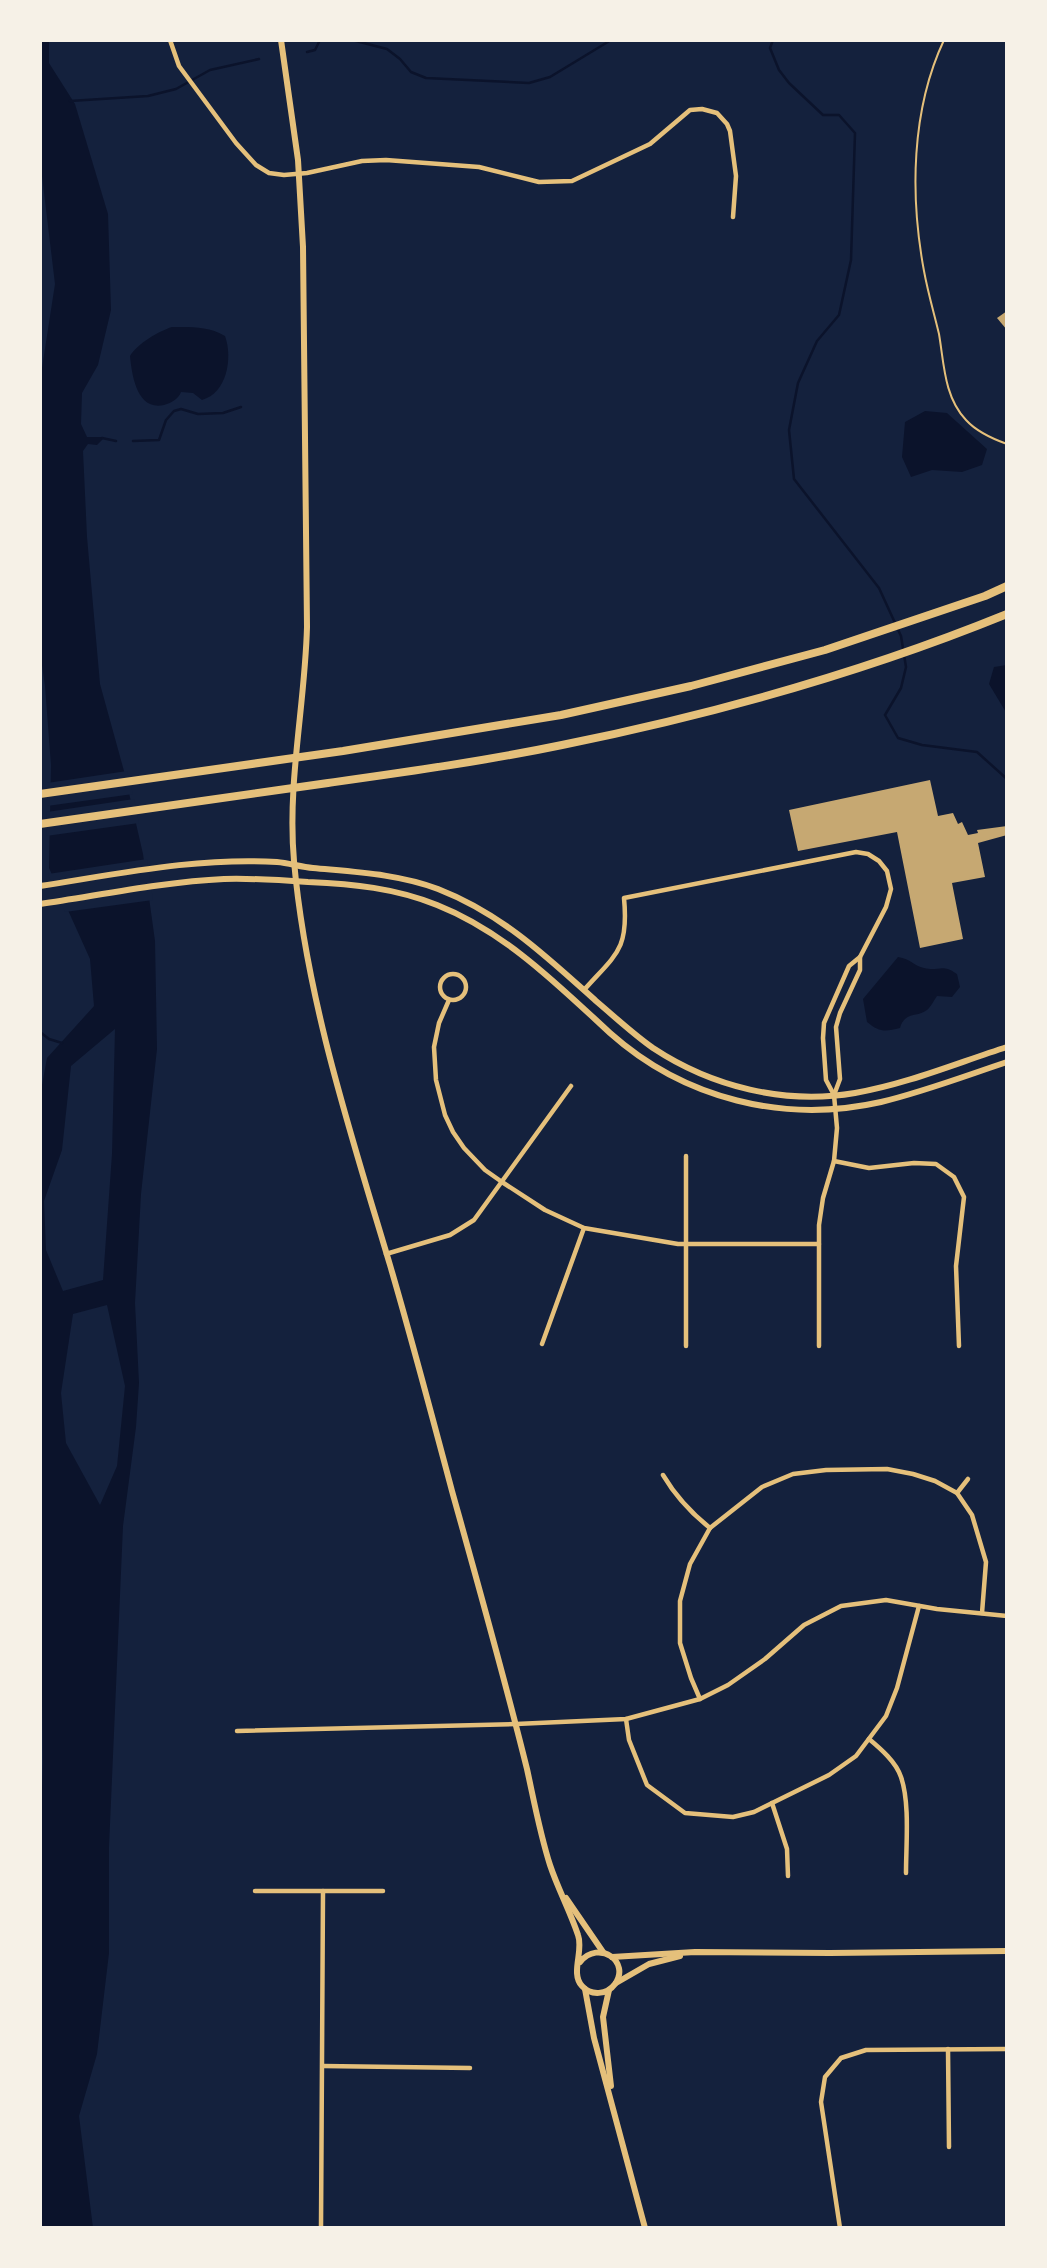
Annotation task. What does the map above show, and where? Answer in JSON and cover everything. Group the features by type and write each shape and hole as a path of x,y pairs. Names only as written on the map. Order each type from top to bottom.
{"highway":[{"path":"40,794 343,751 574,712 691,686 857,640 1007,586"},
{"path":"40,824 453,765 562,745 762,698 935,643 1007,614"}],"main road":[{"path":"281,40 299,174 304,267 307,627 305,682 294,783 294,864 301,920 330,1058 516,1724 549,1862 579,1937 580,1962 577,1973 585,1989 594,2038 645,2228"},
{"path":"40,886 161,868 248,862 294,864 386,876 437,889 503,922 527,939 632,1033 679,1064 733,1086 779,1095 834,1095 880,1087 1007,1047"},
{"path":"40,904 162,885 248,879 349,883 405,894 472,921 519,951 635,1053 675,1078 702,1090 755,1106 798,1111 882,1102 1007,1062"},
{"path":"557,1885 603,1952 616,1961 619,1973 603,2017 614,2109"},
{"path":"612,1957 695,1952 1007,1951"},
{"path":"580,1962 590,1953 603,1952"},
{"path":"585,1989 597,1993 649,1964 695,1952"}],"street":[{"path":"170,40 183,71 236,143 256,165 269,173 299,174 362,161 387,160 480,167 539,182 572,181 642,148 690,110 702,108 717,113 730,131 736,176 733,217"},
{"path":"584,990 618,951 625,933 624,898 856,852 868,854 879,861 887,871 891,889 886,907 860,957 849,966 824,1023 827,1080 834,1095 837,1128 835,1161 823,1198 819,1244 818,1346"},
{"path":"834,1095 840,1079 836,1027 860,970 860,957"},
{"path":"458,975 465,981 466,990 457,1000 449,1000 440,991 441,982 446,976 458,975"},
{"path":"449,1000 439,1023 434,1047 436,1080 445,1115 464,1148 485,1170 502,1182 545,1210 584,1228 686,1244 819,1244"},
{"path":"386,1254 459,1231 480,1213 571,1086"},
{"path":"686,1156 686,1346"},
{"path":"835,1161 869,1168 914,1163 936,1164 954,1177 964,1197 956,1266 958,1346"},
{"path":"542,1344 584,1228"},
{"path":"699,1699 680,1643 680,1601 690,1564 710,1528 762,1487 793,1474 826,1470 887,1469 924,1477 957,1493 972,1515 986,1562 982,1613"},
{"path":"663,1475 690,1512 710,1528"},
{"path":"957,1493 968,1479"},
{"path":"237,1731 626,1719 699,1699 728,1685 765,1659 804,1625 841,1606 886,1600 1007,1616"},
{"path":"626,1719 629,1740 647,1785 685,1813 733,1817 754,1812 829,1775 856,1756 886,1716 897,1688 919,1606"},
{"path":"869,1738 886,1753 901,1776 905,1803 906,1872"},
{"path":"772,1803 787,1849 788,1876"},
{"path":"256,1891 383,1891"},
{"path":"321,2228 323,1891"},
{"path":"948,2049 949,2147"},
{"path":"840,2228 821,2102 825,2077 841,2057 866,2050 1007,2049"},
{"path":"323,2066 470,2068"}],"lane":[{"path":"944,40 924,95 916,170 917,220 924,272 944,359 948,391 965,419 993,439 1007,444"}],"water":[{"path":"40,40 49,40 49,63 75,104 108,214 111,310 98,365 82,393 81,424 87,437 103,439 97,445 88,444 83,451 87,537 100,684 143,854 155,941 157,1049 141,1194 135,1303 139,1383 136,1427 123,1526 109,1847 109,1953 97,2054 79,2116 93,2228 40,2228 40,1841 43,1762 40,1096 47,1058 94,1006 90,959 49,868 51,765 40,651 40,381 55,284 40,159","holes":["115,1029 112,1154 103,1280 63,1291 46,1250 44,1201 62,1150 71,1066","107,1305 125,1386 117,1466 100,1505 66,1443 61,1393 73,1314"]},
{"path":"172,327 206,329 225,336 228,354 226,374 217,390 202,400 193,393 181,392 170,403 155,405 148,403 138,390 130,356 149,338"},
{"path":"925,411 947,413 987,449 982,465 962,472 932,470 911,477 902,457 905,422"},
{"path":"1007,665 1007,714 989,684 994,667"},
{"path":"898,957 924,968 952,971 957,974 960,987 952,997 937,996 927,1010 905,1019 900,1028 882,1030 867,1022 863,999"}],"pier":[{"path":"127,771 133,794 47,806 47,783"},
{"path":"134,799 139,823 46,836 47,812"},
{"path":"147,859 153,900 65,912 48,874"}],"building":[{"path":"1007,311 1007,330 997,318"},
{"path":"930,780 938,816 953,813 958,824 962,822 968,835 978,833 977,830 1007,826 1007,835 978,843 985,877 952,883 963,939 920,948 897,832 798,851 789,810"}],"waterway":[{"path":"307,52 315,50 320,40"},
{"path":"352,40 387,49 411,72 426,78 529,83 550,77 611,40"},
{"path":"773,40 770,48 779,70 789,83 823,115 839,115 855,133 851,260 839,315 817,341 798,383 789,430 794,479 879,588 901,636 906,667 901,688 885,715 898,738 922,745 977,752 1007,779"},
{"path":"70,101 148,96 176,89 210,70 259,59"},
{"path":"133,441 159,440 166,420 174,411 181,409 198,414 223,413 241,407"},
{"path":"102,438 116,441"},
{"path":"40,1032 49,1039 62,1043"}]}
